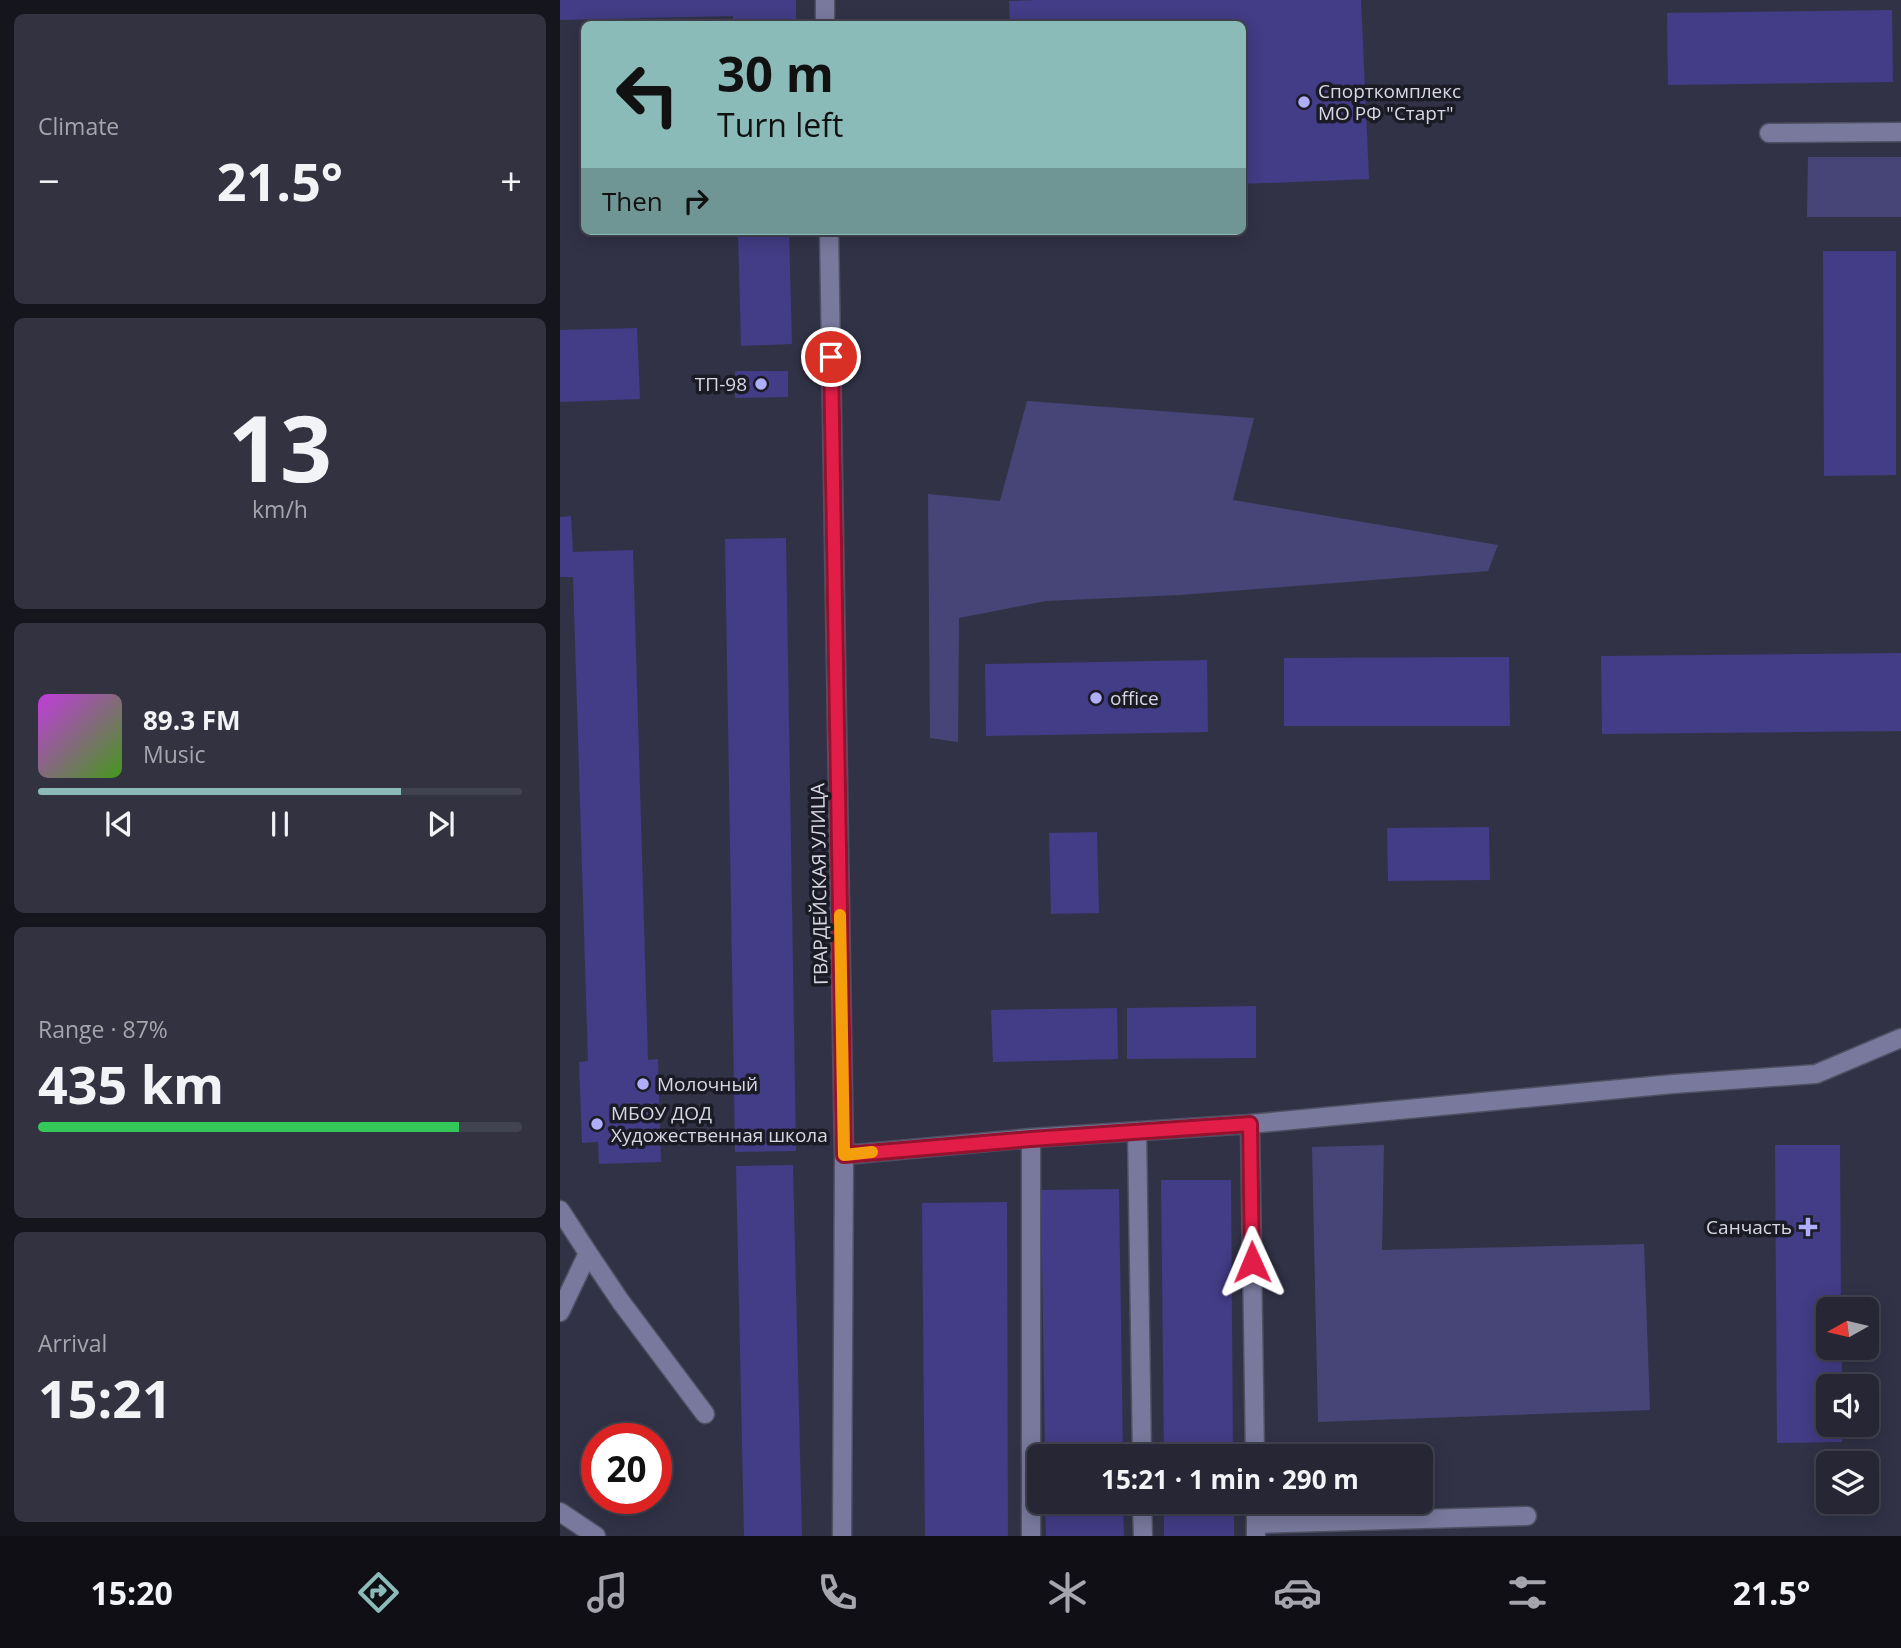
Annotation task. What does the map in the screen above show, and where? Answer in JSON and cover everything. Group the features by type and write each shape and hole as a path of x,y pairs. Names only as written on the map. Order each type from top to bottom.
{"street":[{"path":"825,0 825,21"},
{"path":"1769,133 1901,132"},
{"name":"ГВАРДЕЙСКАЯ УЛИЦА","path":"829,235 844,1155 842,1536"},
{"path":"844,1155 1250,1124 1673,1084 1816,1074 1901,1038"},
{"path":"1250,1124 1255,1444"},
{"path":"1137,1131 1142,1444"},
{"path":"1031,1139 1031,1536"},
{"path":"560,1210 621,1302 705,1414"},
{"path":"560,1312 588,1253"},
{"path":"560,1512 596,1536"},
{"path":"1142,1514 1143,1536"},
{"path":"1256,1530 1527,1516"}],"shaded area":[{"path":"1808,157 1901,157 1901,217 1807,217"},
{"path":"1027,401 1254,418 1233,500 1498,545 1488,571 1180,595 1046,601 959,618 958,742 930,738 928,494 1000,501"},
{"path":"1384,1145 1382,1250 1644,1244 1650,1410 1318,1422 1312,1147"}],"building":[{"path":"560,0 796,0 796,21 733,21 733,16 560,20"},
{"name":"Спорткомплекс МО РФ \"Старт\"","path":"1361,0 1369,179 1246,184 1246,21 1010,21 1009,1"},
{"path":"1892,10 1893,82 1668,85 1667,13"},
{"path":"738,235 789,235 792,344 741,346"},
{"path":"1823,251 1896,251 1896,475 1824,476"},
{"path":"637,328 640,399 560,402 560,330"},
{"name":"ТП-98","path":"735,371 788,371 788,397 735,398"},
{"path":"571,516 573,552 633,550 648,1060 658,1059 661,1162 599,1164 598,1142 582,1143 579,1062 588,1061 573,577 560,577 560,517"},
{"path":"786,538 796,1151 735,1152 725,539"},
{"path":"1901,653 1901,731 1602,734 1601,656"},
{"path":"1509,657 1510,726 1284,726 1284,658"},
{"name":"office","path":"1207,660 1208,732 986,736 985,664"},
{"path":"1489,827 1490,880 1388,881 1387,828"},
{"path":"1097,832 1099,913 1051,914 1049,833"},
{"path":"1256,1006 1256,1058 1127,1059 1127,1008"},
{"path":"1117,1008 1118,1059 993,1062 991,1010"},
{"name":"Cанчасть","path":"1775,1145 1840,1145 1841,1297 1816,1297 1816,1360 1842,1360 1842,1374 1816,1374 1816,1437 1842,1437 1842,1442 1777,1443"},
{"path":"793,1165 802,1536 744,1536 736,1166"},
{"path":"1161,1180 1231,1180 1233,1444 1164,1444"},
{"path":"1119,1189 1123,1444 1045,1444 1041,1190"},
{"path":"1007,1202 1008,1536 925,1536 922,1203"},
{"path":"1045,1514 1123,1514 1124,1536 1046,1536"},
{"path":"1164,1514 1234,1514 1234,1536 1164,1536"}],"slow traffic":[{"path":"840,915 844,1155 872,1152"}],"place":[{"name":"Спорткомплекс МО РФ \"Старт\"","path":"1304,102"},
{"name":"ТП-98","path":"761,384"},
{"name":"office","path":"1096,698"},
{"name":"Молочный","path":"643,1084"},
{"name":"МБОУ ДОД Художественная школа","path":"597,1124"},
{"name":"Cанчасть","path":"1808,1227"}],"route":[{"path":"831,357 844,1155 1250,1124 1252,1262"}]}
